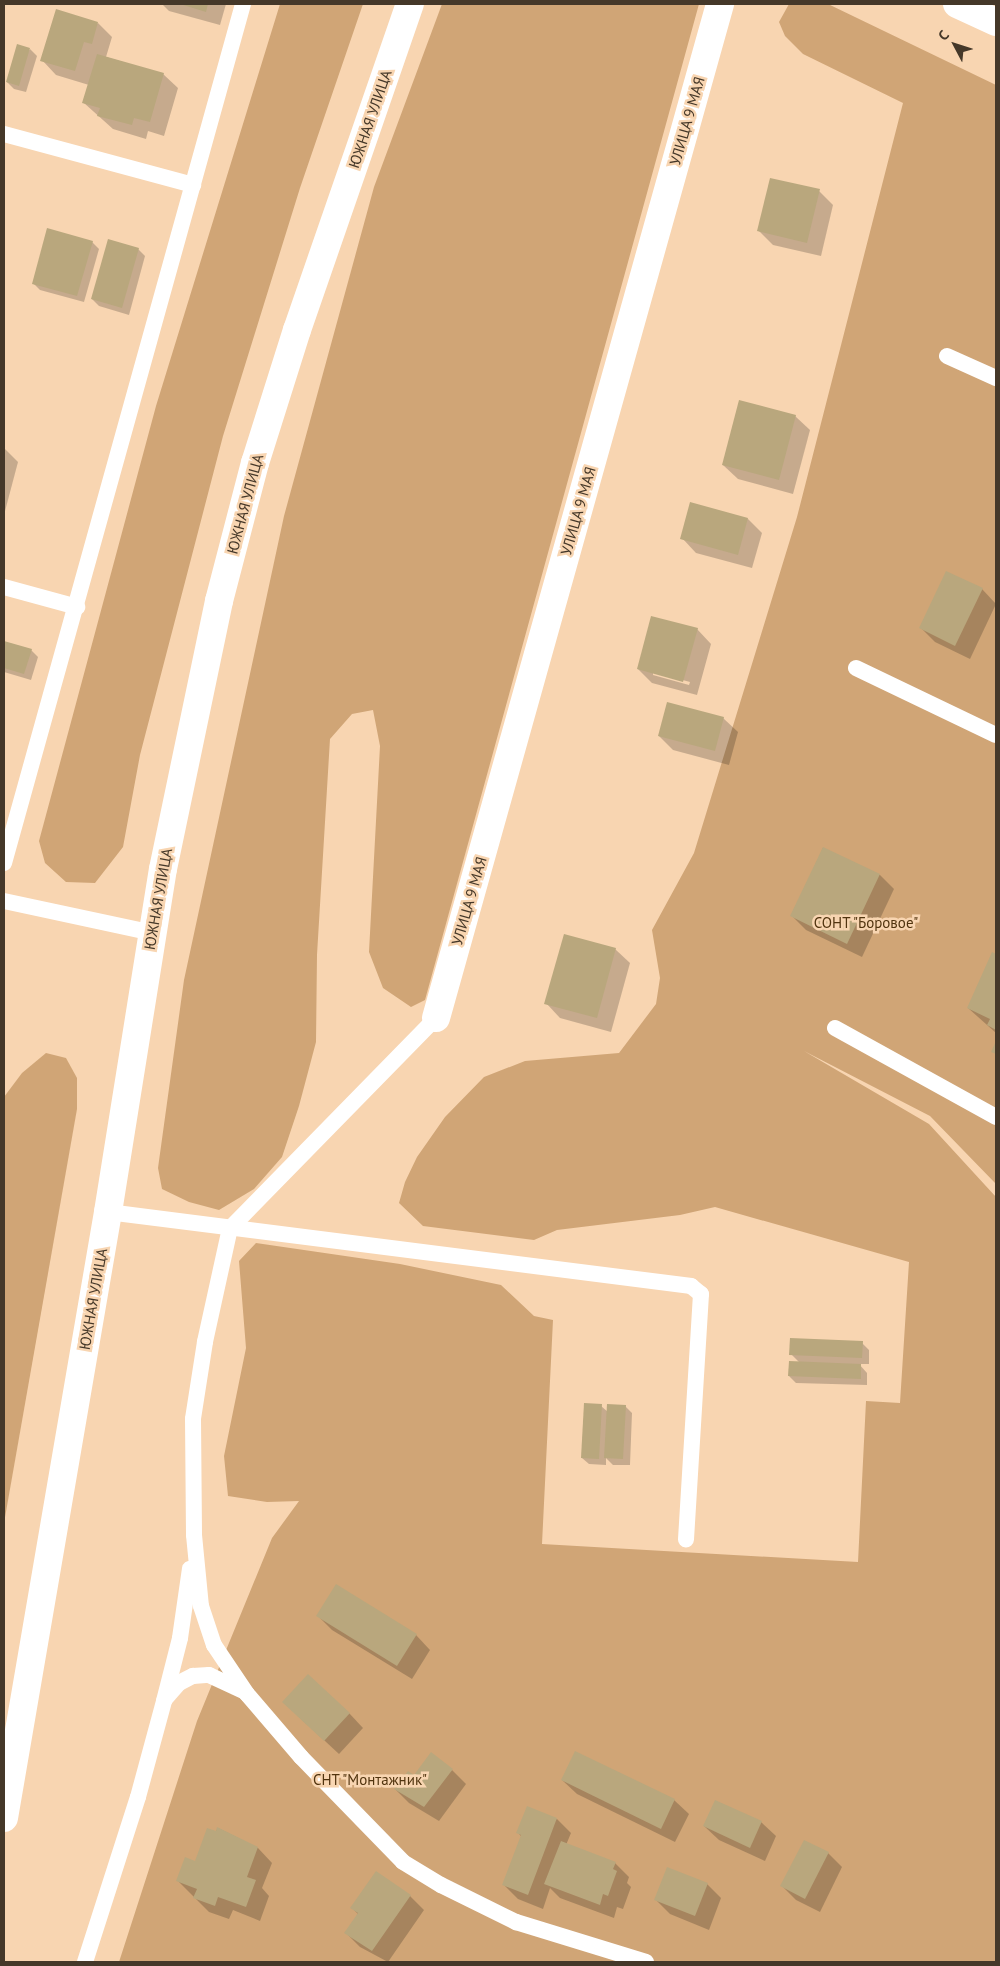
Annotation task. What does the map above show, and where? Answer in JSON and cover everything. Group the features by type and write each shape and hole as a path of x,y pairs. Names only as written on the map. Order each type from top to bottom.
{"main road":[{"name":"ЮЖНАЯ УЛИЦА","path":"4,1818 108,1212 152,933 187,745 219,601 255,463 410,4"},
{"name":"УЛИЦА 9 МАЯ","path":"436,1018 720,4"},
{"path":"957,4 996,22"}],"lane":[{"path":"4,862 77,606 243,4"},
{"path":"4,134 193,185"},
{"path":"947,356 996,378"},
{"path":"4,586 77,606"},
{"path":"856,668 996,735"},
{"path":"4,901 152,933"},
{"path":"436,1018 230,1228 205,1342 193,1419 194,1535 206,1626 226,1665 247,1694 307,1764 403,1862 441,1885 516,1922 646,1962"},
{"path":"834,1028 996,1117"},
{"path":"108,1212 690,1286 702,1294 686,1540"},
{"path":"85,1962 138,1797 164,1701 180,1638 194,1535"},
{"path":"164,1701 179,1683 193,1676 209,1675 247,1694"}],"green space":[{"path":"280,4 363,4 300,188 223,436 140,755 123,847 95,883 66,882 45,863 39,841 156,406"},
{"path":"442,4 699,4 425,1000 411,1007 383,988 369,952 380,746 373,710 352,714 330,739 317,955 316,1042 299,1106 282,1157 254,1189 219,1210 189,1202 162,1189 158,1168 184,980 284,516 374,187"},
{"path":"789,4 828,4 996,85 996,1184 930,1116 804,1051 929,1124 996,1197 996,1962 119,1962 197,1721 272,1538 299,1501 267,1502 228,1496 224,1456 246,1348 239,1261 256,1243 400,1264 501,1285 534,1316 553,1320 542,1544 858,1562 866,1401 900,1403 909,1262 715,1207 680,1215 557,1230 534,1240 423,1226 399,1203 405,1182 417,1157 445,1117 484,1077 525,1061 619,1053 656,1004 660,978 652,930 694,853 797,517 903,103 803,54 785,36 779,22"},
{"path":"46,1053 66,1058 77,1078 77,1109 4,1523 4,1097 22,1073"}],"building":[{"path":"180,4 208,4 206,12"},
{"path":"56,9 98,22 92,44 84,42 75,71 40,61"},
{"path":"17,44 30,48 19,86 6,82"},
{"path":"97,54 164,73 150,122 134,118 132,125 97,116 100,108 82,103"},
{"path":"770,178 820,189 807,243 757,231"},
{"path":"47,228 93,241 77,296 32,284"},
{"path":"108,239 139,248 122,308 91,299"},
{"path":"739,400 796,415 779,480 722,465"},
{"path":"690,502 748,518 738,555 680,539"},
{"path":"946,571 983,588 955,646 919,628"},
{"path":"651,616 698,628 683,682 637,669"},
{"path":"4,641 32,649 24,674 4,668"},
{"path":"667,702 724,717 715,751 658,736"},
{"path":"823,847 880,874 847,944 790,916"},
{"path":"564,934 616,948 597,1018 544,1004"},
{"path":"992,952 996,954 996,1030 987,1025 990,1019 967,1008"},
{"path":"996,1041 996,1054 991,1052"},
{"path":"790,1338 863,1341 862,1358 789,1355"},
{"path":"789,1361 861,1364 861,1379 788,1376"},
{"path":"584,1403 602,1404 599,1459 581,1458"},
{"path":"607,1404 626,1405 623,1459 604,1458"},
{"path":"336,1584 417,1634 397,1666 316,1616"},
{"path":"308,1674 350,1713 324,1741 282,1702"},
{"path":"575,1751 675,1799 661,1829 561,1780"},
{"path":"431,1752 453,1769 424,1807 394,1789 408,1771 414,1775"},
{"path":"715,1800 762,1821 750,1848 703,1826"},
{"path":"527,1806 557,1818 528,1895 502,1885 521,1835 516,1833"},
{"path":"217,1827 258,1847 247,1877 256,1880 246,1907 218,1897 215,1906 193,1898 197,1889 176,1881 185,1857 195,1861 207,1828 216,1831"},
{"path":"804,1840 829,1852 805,1899 780,1886"},
{"path":"561,1841 616,1862 613,1869 617,1871 608,1896 603,1894 600,1905 544,1884"},
{"path":"667,1867 708,1883 695,1916 654,1900"},
{"path":"376,1871 411,1895 372,1951 344,1933 358,1913 350,1908"}],"park label":[{"name":"СОНТ \"Боровое\"","path":"866,923"},
{"name":"СНТ \"Монтажник\"","path":"370,1780"}]}
